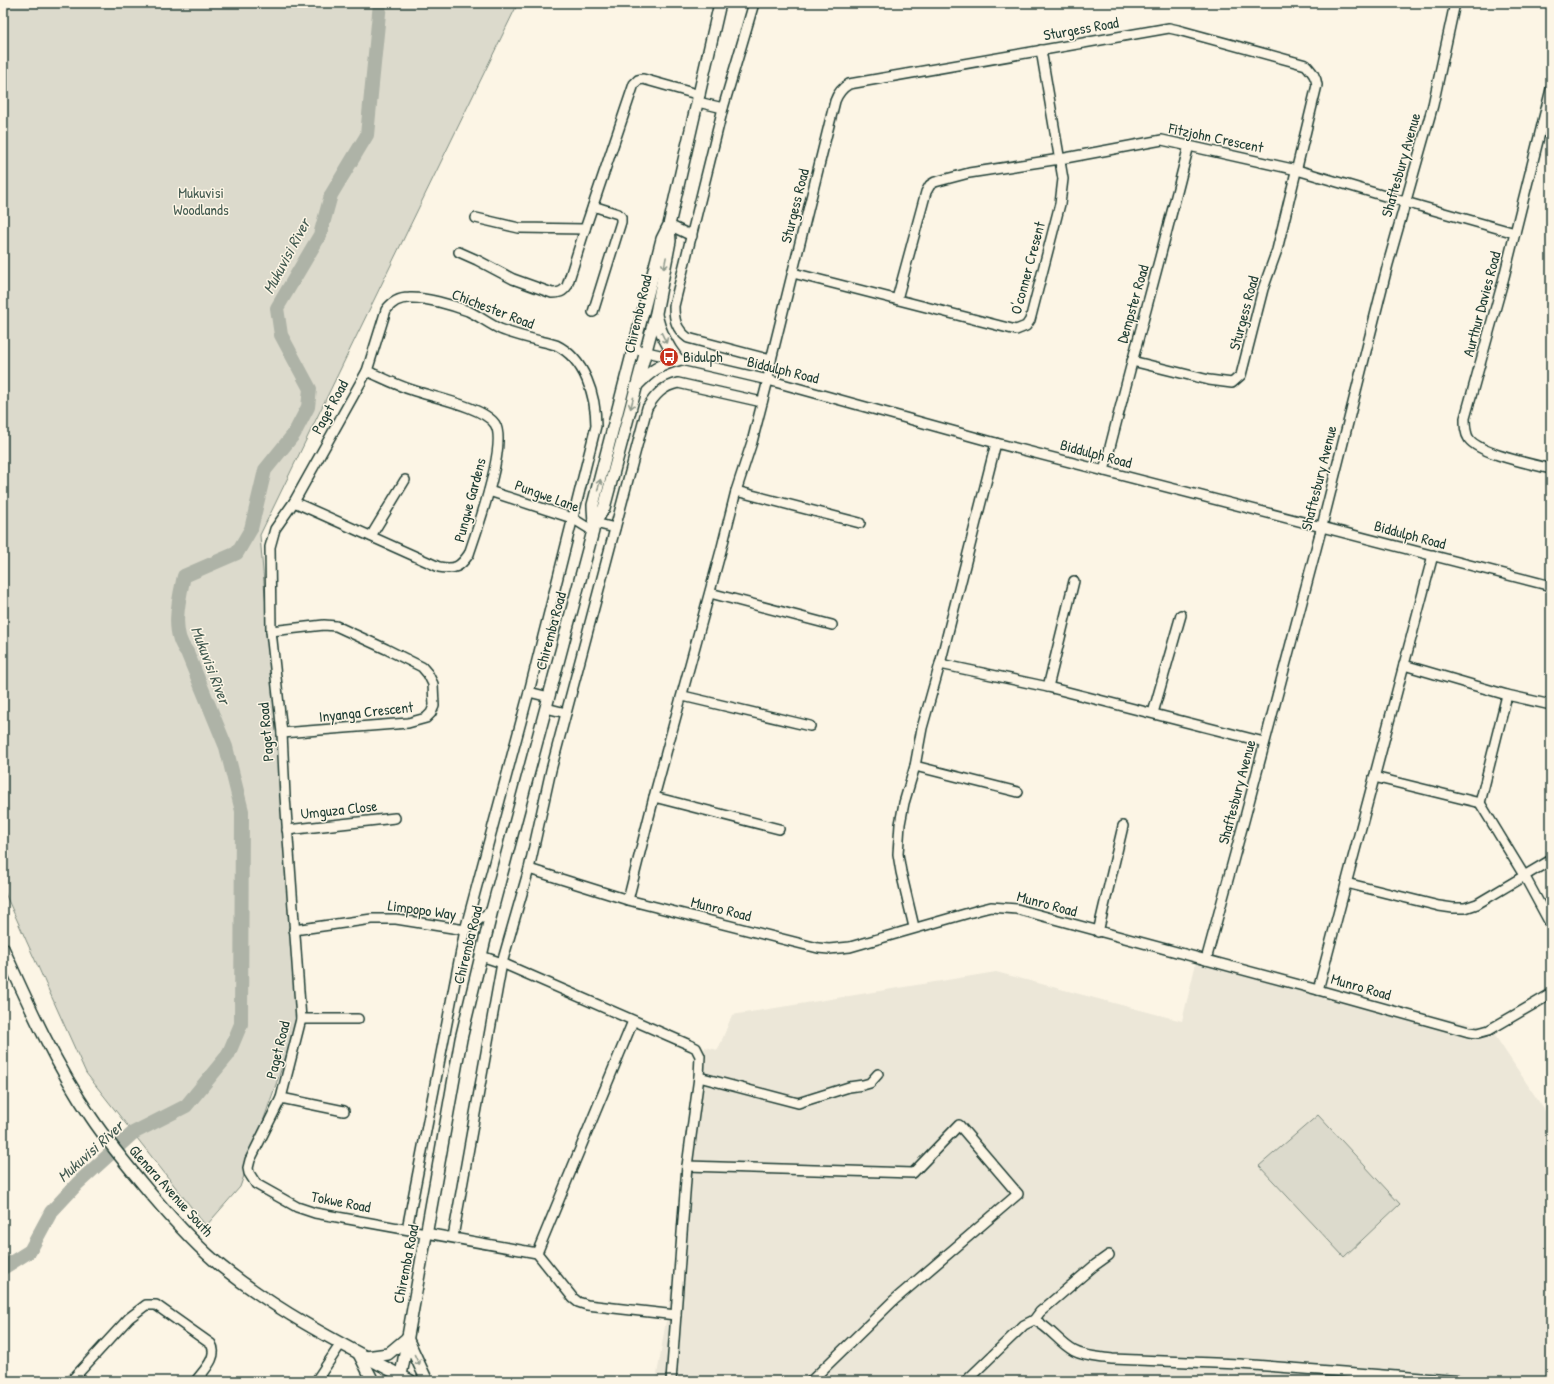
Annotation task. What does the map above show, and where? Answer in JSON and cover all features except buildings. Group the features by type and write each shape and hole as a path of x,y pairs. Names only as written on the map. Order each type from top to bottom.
{"main road":[{"name":"Chiremba Road","path":"594,527 593,505 662,239 669,225 720,3"},
{"name":"Chiremba Road","path":"401,1378 461,1039 492,910 594,527 604,508 656,313 670,241 669,225"},
{"path":"637,385 653,369 678,360 664,341 656,313"},
{"name":"Glenara Avenue South","path":"3,948 51,1050 90,1116 120,1157 186,1234 222,1266 280,1308 340,1345 401,1378 412,1381"},
{"path":"373,1381 362,1356 382,1356 388,1354 407,1338 427,1381"}],"street":[{"path":"754,3 723,108 674,306 674,318 682,334 688,338 771,360"},
{"name":"Shaftesbury Avenue","path":"1206,960 1322,526 1405,202 1433,104 1455,3"},
{"name":"Sturgess Road","path":"628,900 654,796 683,696 736,491 752,442 835,101 842,88 849,84 1168,28 1306,65 1316,78 1317,85 1277,250 1263,289 1242,375 1232,383 1209,380 1132,361"},
{"name":"O'conner Cresent","path":"793,273 1016,330 1026,326 1030,320 1060,204 1063,179 1041,50"},
{"path":"459,252 478,260 513,279 552,293 559,293 567,286 634,84 638,80 644,79 723,108"},
{"name":"Aurthur Davies Road","path":"1551,89 1488,337 1465,418 1465,430 1469,439 1482,449 1551,469"},
{"name":"Fitzjohn Crescent","path":"897,299 926,192 930,185 944,178 969,173 1162,140 1297,170 1515,233"},
{"name":"Dempster Road","path":"1104,471 1189,145"},
{"path":"593,206 618,214 621,222 593,312"},
{"path":"476,218 519,228 585,229"},
{"path":"669,225 692,236"},
{"name":"Chichester Road","path":"398,300 408,298 431,301 458,308 482,318 498,328 556,345 572,355 588,383 594,399 596,426"},
{"name":"Paget Road","path":"256,1184 249,1173 248,1168 250,1160 281,1098 301,1019 287,830 282,734 271,631 270,547 275,529 294,502 367,370 386,310 390,304 398,300"},
{"name":"Biddulph Road","path":"634,349 768,380 996,443 1551,586"},
{"name":"Pungwe Gardens","path":"294,502 439,567 449,569 456,567 463,563 469,554 489,491 500,440 499,432 495,424 489,417 481,412 410,390 367,370"},
{"path":"453,1237 502,964 529,869 551,770 647,408 654,396 663,388 671,384 678,383 762,402"},
{"name":"Chiremba Road","path":"407,1229 465,930 596,426"},
{"path":"914,927 901,872 898,847 902,814 915,766 922,728 940,664 996,443"},
{"path":"371,536 405,480"},
{"name":"Pungwe Lane","path":"489,491 572,518 594,527 615,528"},
{"path":"736,491 860,523"},
{"path":"1318,990 1433,555"},
{"path":"1048,687 1074,581"},
{"path":"710,593 832,625"},
{"path":"1153,713 1181,615"},
{"name":"Inyanga Crescent","path":"271,631 324,625 336,626 422,667 428,674 432,684 434,706 431,714 420,721 282,734"},
{"path":"940,664 1048,687 1264,742"},
{"path":"1404,665 1507,695 1551,705"},
{"path":"528,692 549,697"},
{"path":"1480,803 1507,695"},
{"path":"683,696 810,726"},
{"path":"546,708 566,714"},
{"path":"915,766 1018,792"},
{"path":"1374,777 1480,803 1525,877 1551,925"},
{"path":"654,796 780,829"},
{"name":"Umguza Close","path":"287,830 395,818"},
{"path":"1098,932 1123,826"},
{"path":"1346,883 1453,908 1465,908 1477,904 1525,877 1551,860"},
{"name":"Munro Road","path":"529,869 628,900 818,948 829,949 850,947 914,927 991,907 1017,909 1318,990 1445,1027 1478,1033 1494,1027 1551,994"},
{"name":"Limpopo Way","path":"294,930 372,919 396,918 465,930 492,910"},
{"path":"481,956 696,1048 700,1056 699,1077 687,1166 671,1381"},
{"path":"301,1019 358,1019"},
{"path":"633,1021 537,1253 573,1298 578,1302 587,1305 676,1315"},
{"path":"699,1077 798,1102 849,1087 863,1086 870,1083 878,1074"},
{"path":"281,1098 344,1111"},
{"path":"687,1166 913,1173 959,1125 1018,1194 893,1301 810,1381"},
{"name":"Tokwe Road","path":"256,1184 297,1207 339,1218 537,1253"},
{"path":"966,1381 1024,1325 1034,1320 1040,1312 1094,1265 1109,1254"},
{"path":"71,1381 129,1318 146,1304 156,1305 211,1344 214,1352 213,1357 196,1381"},
{"path":"1034,1320 1042,1324 1066,1346 1075,1352 1112,1359 1240,1364 1462,1381"},
{"path":"316,1381 340,1345"}],"shaded area":[{"path":"1196,963 1490,1028 1551,1120 1551,1381 656,1381 683,1218 705,1047 718,1050 732,1015 996,972 1182,1021"}],"green space":[{"name":"Mukuvisi Woodlands","path":"3,3 518,3 260,535 300,1016 240,1187 206,1226 86,1073 3,889"},
{"path":"1318,1115 1400,1204 1344,1257 1259,1166"}],"waterway":[{"name":"Mukuvisi River","path":"3,1268 30,1251 51,1212 78,1183 133,1133 186,1106 228,1055 241,1024 242,811 226,747 179,635 177,626 178,605 184,576 237,553 251,529 265,470 294,434 308,407 310,389 281,335 277,308 320,235 331,195 367,135 380,3"}],"place":[{"name":"Bidulph","path":"669,357"}]}
